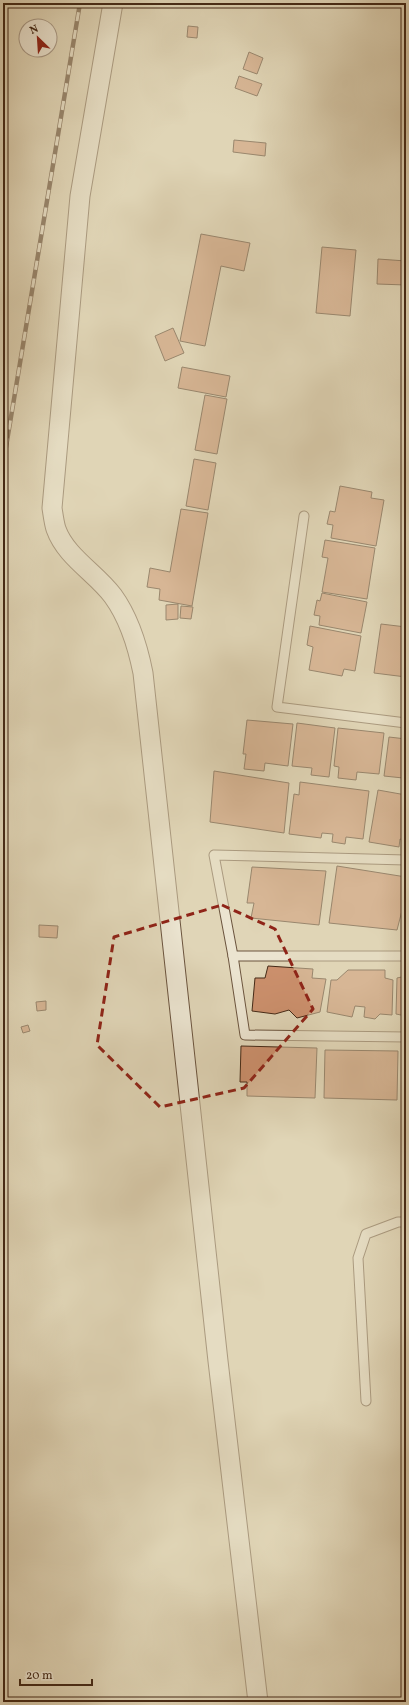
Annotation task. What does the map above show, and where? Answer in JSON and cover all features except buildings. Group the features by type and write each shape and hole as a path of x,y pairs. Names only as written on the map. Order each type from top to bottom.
{"street":[{"path":"113,3 80,196 52,508 56,529 65,543 81,564 113,596 124,614 139,654 143,673 218,1361 258,1702"}],"lane":[{"path":"304,516 277,707 406,723"},
{"path":"406,860 214,855 233,956 245,1035 406,1037"},
{"path":"233,956 406,956"},
{"path":"366,1401 358,1258 366,1234 398,1222 406,1222"}],"highlighted area":[{"path":"222,905 275,929 313,1009 244,1088 160,1107 97,1045 114,937"}],"railway":[{"path":"3,465 80,3"}]}
